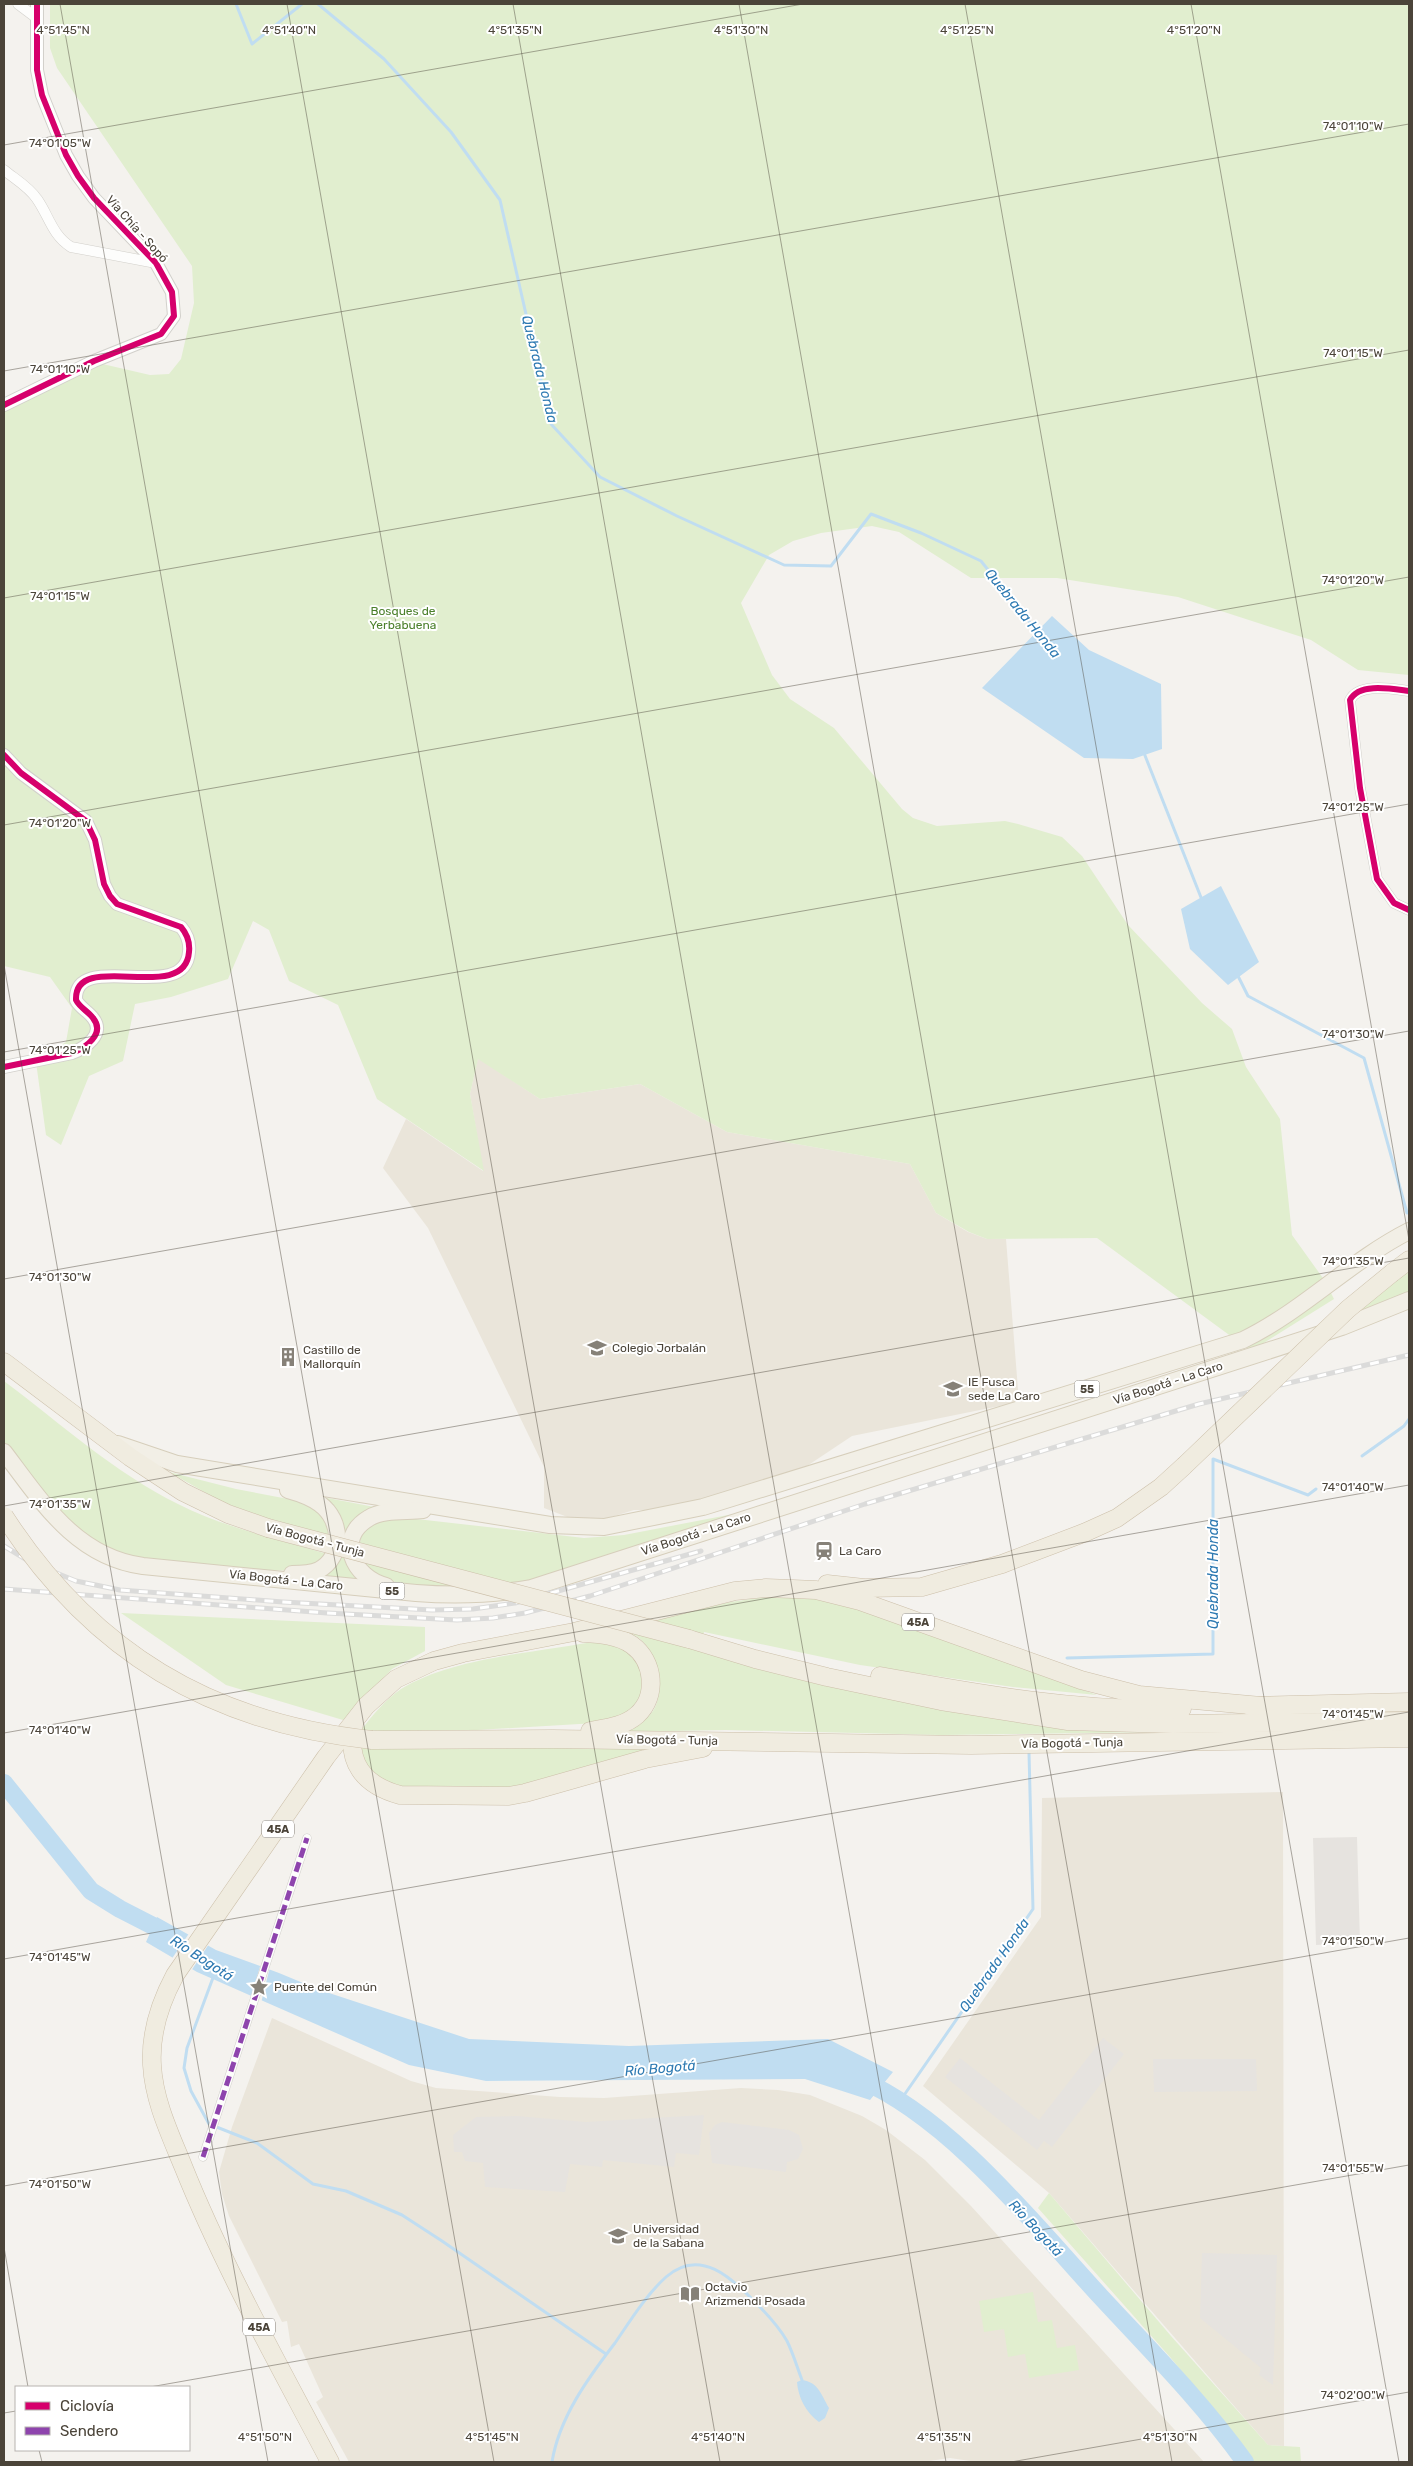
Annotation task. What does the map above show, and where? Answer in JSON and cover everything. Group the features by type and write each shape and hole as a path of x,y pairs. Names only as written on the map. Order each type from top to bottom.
{"highway":[{"path":"766,1588 824,1583 864,1588 922,1587 964,1576 1042,1550 1117,1518 1161,1487 1348,1309 1409,1260"},
{"name":"Vía Bogotá - Tunja","path":"4,1362 130,1457 199,1501 268,1528 688,1639 904,1680 1063,1704 1156,1710 1409,1702"},
{"name":"Vía Bogotá - Tunja","path":"4,1516 22,1544 70,1602 98,1628 158,1672 208,1698 261,1719 297,1729 372,1740 553,1739 971,1745 1409,1738"},
{"name":"45A","path":"330,2462 210,2229 158,2104 152,2066 154,2035 161,2003 175,1975 200,1937 326,1757 381,1692 396,1680 434,1661 463,1653 574,1632 716,1596 766,1588 816,1590 860,1601 1044,1667 1121,1691 1139,1695 1261,1706"},
{"path":"553,1739 627,1722 637,1716 650,1695 652,1684 649,1668 642,1654 631,1644 599,1634 574,1632"},
{"name":"55","path":"688,1639 755,1659 827,1677 941,1701 1037,1717 1101,1723 1409,1721"},
{"path":"355,1721 352,1749 362,1774 372,1784 385,1791 420,1797 509,1796 677,1752 735,1746 802,1743"}],"main road":[{"name":"Vía Bogotá - La Caro","path":"107,1440 177,1464 550,1525 604,1527 665,1516 740,1497 1243,1340 1263,1330 1370,1254 1409,1230"},
{"name":"Vía Bogotá - La Caro","path":"4,1452 58,1522 73,1536 101,1554 130,1565 416,1593 474,1595 531,1588 1342,1327 1409,1300"},
{"path":"202,1572 306,1574 318,1570 328,1563 335,1553 337,1532 333,1521 321,1504 306,1496 253,1477"},
{"path":"416,1593 380,1584 370,1580 359,1571 352,1559 351,1548 355,1535 361,1524 370,1517 382,1513 445,1508"}],"street":[{"path":"18,4 38,19"},
{"name":"Vía Chía - Sopó","path":"4,405 94,361 161,334 174,316 172,292 156,263 94,198 66,155 42,95 37,70 37,4"},
{"path":"4,170 24,185 37,198 60,240 71,247 156,263"},
{"path":"1409,690 1382,688 1368,690 1353,695 1350,700 1360,788 1377,879 1394,903 1409,910"},
{"path":"4,755 21,773 86,821 95,840 104,884 110,896 117,904 127,910 181,927 186,932 190,950 185,963 172,974 154,978 100,976 82,983 77,989 76,1000 96,1022 97,1028 93,1040 81,1050 72,1053 4,1067"},
{"path":"203,2157 307,1838"}],"shaded area":[{"path":"478,1058 540,1099 640,1084 727,1132 910,1164 936,1213 968,1232 987,1239 1006,1239 1019,1402 852,1436 807,1466 759,1483 659,1510 634,1510 608,1518 570,1518 544,1508 544,1467 428,1228 383,1168 406,1119 483,1171 470,1094"},
{"path":"1283,1792 1284,2446 1268,2445 1049,2193 923,2086 1041,1917 1042,1798"},
{"path":"1357,1837 1360,1943 1316,1945 1313,1838"},
{"name":"Universidad de la Sabana","path":"272,2018 411,2081 436,2088 560,2097 604,2098 741,2088 778,2090 810,2095 862,2116 886,2130 925,2160 971,2206 1204,2462 977,2462 950,2458 922,2462 349,2462 316,2402 323,2397 299,2344 291,2347 287,2321 282,2322 229,2216 222,2194 219,2172 232,2127"},
{"path":"1103,2038 1124,2054 1052,2147 1044,2141 1037,2150 945,2077 960,2058 1039,2120"},
{"path":"1153,2059 1256,2059 1257,2091 1154,2092"},
{"path":"704,2115 699,2155 676,2153 674,2167 603,2160 602,2167 570,2164 565,2192 485,2187 483,2163 465,2161 462,2152 454,2152 453,2135 476,2117 517,2116 586,2122"},
{"path":"722,2122 789,2130 799,2135 803,2149 798,2159 787,2162 786,2172 712,2163 709,2133 715,2125"},
{"path":"1202,2253 1277,2255 1273,2385 1259,2375 1261,2368 1200,2318"}],"green space":[{"name":"Bosques de Yerbabuena","path":"50,4 1409,4 1409,675 1358,670 1311,640 1178,597 1057,578 971,578 899,532 872,526 821,533 793,541 769,555 741,603 772,675 790,699 834,728 902,809 913,818 937,826 1005,821 1062,837 1082,856 1128,925 1202,1003 1232,1029 1246,1067 1280,1119 1292,1235 1325,1281 1334,1299 1251,1351 1097,1238 987,1239 969,1232 936,1213 910,1164 727,1132 640,1084 540,1099 478,1059 470,1094 484,1171 377,1099 338,1005 289,981 269,930 253,921 228,979 171,997 135,1004 123,1061 89,1076 61,1145 46,1135 36,1062 66,1042 72,1008 50,977 4,966 4,404 94,362 150,375 169,374 181,359 194,303 192,266 57,68 50,48"},
{"path":"1409,1269 1409,1294 1351,1319 1375,1295"},
{"path":"4,1381 88,1447 155,1492 195,1512 232,1526 327,1554 320,1562 294,1570 261,1571 140,1560 94,1543 50,1503 4,1444"},
{"path":"169,1472 236,1489 304,1502 322,1511 332,1536 266,1518 222,1502"},
{"path":"317,1496 385,1509 373,1509 347,1563 353,1574 364,1583 315,1579 340,1554"},
{"path":"749,1511 523,1583 434,1588 383,1580 362,1568 360,1545 364,1530 368,1525 376,1521 399,1517 584,1538 624,1535"},
{"path":"774,1596 807,1597 856,1608 1097,1695 1013,1687 860,1665 704,1632 699,1648 1168,1732 941,1735 726,1730 614,1732 637,1724 649,1716 655,1708 659,1686 655,1662 644,1643 636,1636 624,1632 610,1631 730,1602"},
{"path":"121,1613 425,1627 425,1651 392,1669 343,1720 226,1685"},
{"path":"602,1640 617,1643 640,1663 643,1686 641,1699 632,1709 613,1722 426,1733 361,1730 375,1713 401,1689 446,1669 498,1657"},
{"path":"672,1742 526,1786 398,1790 367,1773 356,1744"},
{"path":"1049,2193 1171,2336 1268,2445 1300,2447 1301,2462 1252,2462 1237,2438 1170,2357 1038,2208"},
{"path":"1033,2292 1038,2322 1052,2320 1057,2348 1075,2345 1079,2370 1029,2378 1025,2354 1008,2357 1004,2329 984,2332 979,2301"}],"water":[{"path":"1052,616 1089,650 1161,684 1162,749 1133,759 1084,758 982,688"},
{"path":"1221,886 1259,962 1228,985 1190,949 1181,909"},
{"path":"157,1917 216,1950 320,1990 469,2039 629,2046 828,2039 893,2072 870,2100 805,2079 486,2081 409,2065 197,1972 146,1942"},
{"path":"802,2380 815,2386 829,2408 825,2418 819,2422 810,2414 801,2399 797,2382"}],"pier":[{"path":"190,1932 209,1944 191,1971 171,1960"},
{"path":"261,1963 270,1967 261,2003 251,1998"}],"waterway":[{"name":"Quebrada Honda","path":"236,4 252,44 302,4"},
{"name":"Quebrada Honda","path":"318,4 384,59 451,132 500,200 551,424 600,477 677,516 784,565 831,566 871,514 921,533 981,561 1039,634"},
{"name":"Quebrada Honda","path":"1144,753 1202,900"},
{"name":"Quebrada Honda","path":"1237,974 1248,996 1364,1058 1407,1213"},
{"name":"Quebrada Honda","path":"1362,1456 1404,1426 1409,1419"},
{"name":"Quebrada Honda","path":"1067,1658 1213,1654 1213,1459 1308,1495 1316,1489"},
{"name":"Quebrada Honda","path":"900,2101 1033,1909 1029,1753"},
{"name":"Río Bogotá","path":"4,1783 91,1891 120,1909 159,1929 172,1939"},
{"path":"214,1975 187,2048 184,2068 191,2091 209,2124 257,2143 313,2184 346,2191 402,2215 606,2354"},
{"name":"Río Bogotá","path":"859,2079 892,2096 925,2119 957,2145 989,2175 1175,2377 1211,2418 1245,2462"},
{"path":"552,2462 561,2430 585,2384 645,2300 666,2277 679,2268 703,2265 715,2269 747,2293 769,2316 784,2336 802,2380"}],"railway":[{"path":"4,1589 327,1613 457,1620 493,1618 525,1613 590,1596 865,1504 1199,1404 1409,1355"},
{"path":"4,1546 32,1563 76,1581 120,1590 283,1602 432,1610 473,1609 515,1603 701,1551"}],"marked path":[{"path":"203,2157 307,1838"}],"cycle path":[{"path":"4,405 94,361 161,334 174,316 172,292 156,263 94,198 66,155 42,95 37,70 37,4"},
{"path":"1409,691 1386,688 1368,689 1354,694 1350,700 1360,788 1377,879 1394,903 1409,910"},
{"path":"4,755 21,773 86,821 95,840 104,884 110,896 117,904 181,927 188,939 189,949 183,967 169,975 92,978 80,985 76,1000 96,1024 97,1030 92,1040 83,1048 72,1053 4,1067"}],"place":[{"name":"Colegio Jorbalán","path":"597,1348"},
{"name":"Castillo de Mallorquín","path":"288,1357"},
{"name":"IE Fusca sede La Caro","path":"953,1389"},
{"name":"La Caro","path":"824,1551"},
{"name":"Puente del Común","path":"259,1987"},
{"name":"Universidad de la Sabana","path":"618,2236"},
{"name":"Octavio Arizmendi Posada","path":"690,2294"}]}
